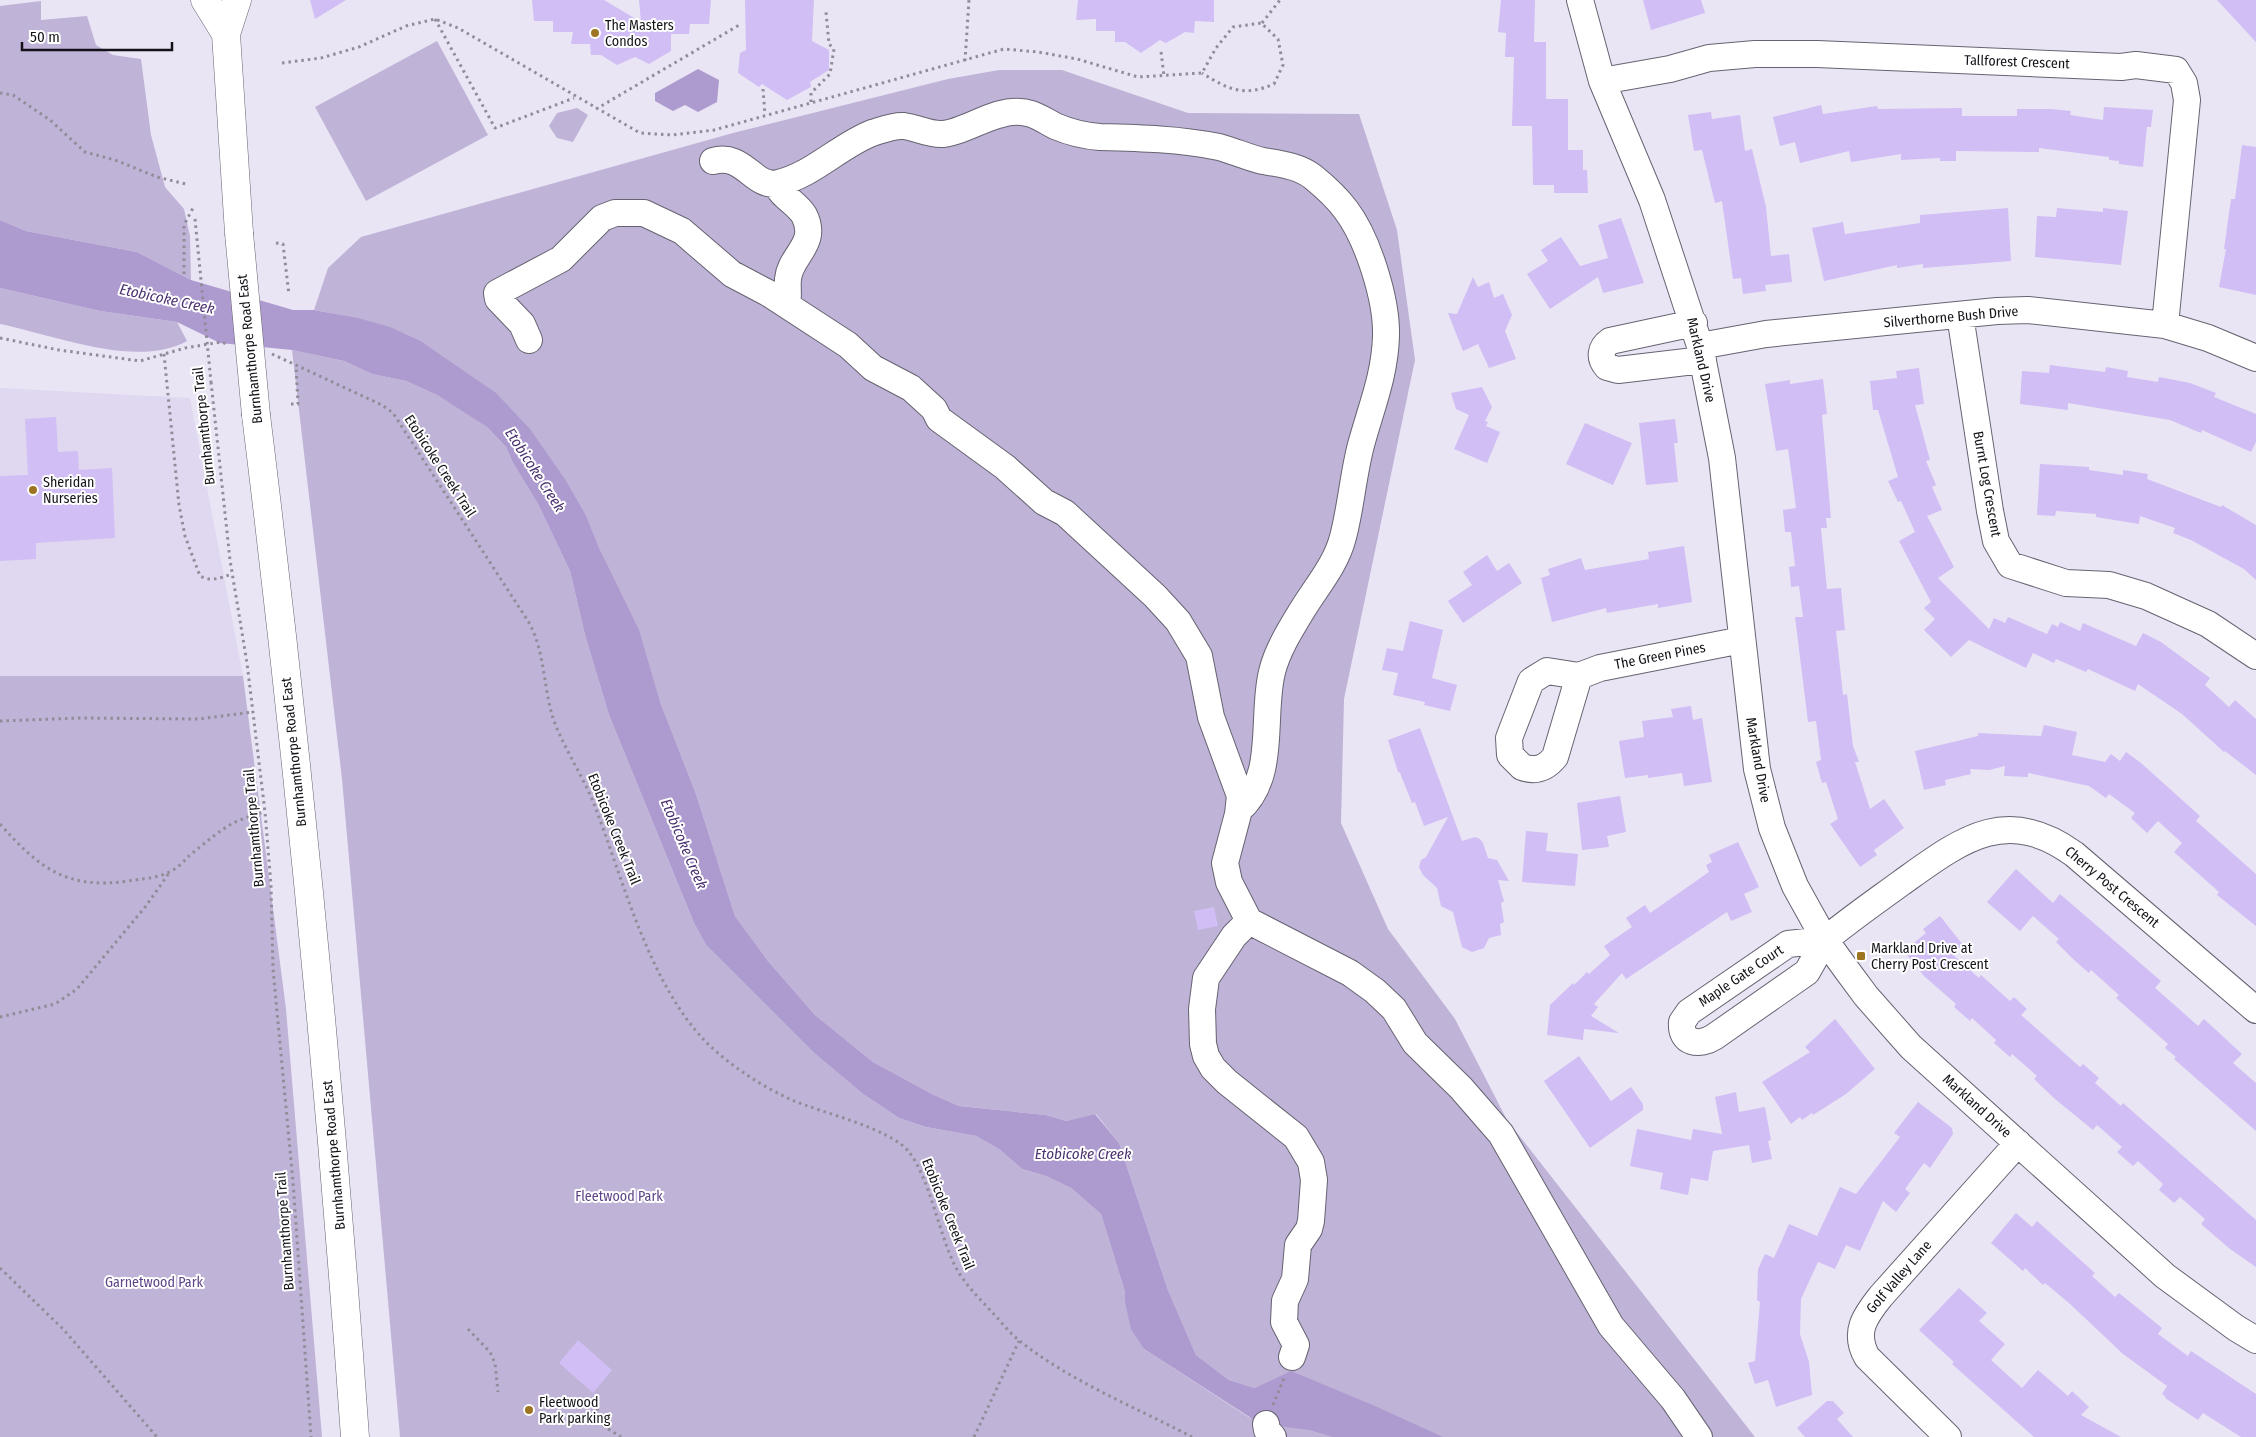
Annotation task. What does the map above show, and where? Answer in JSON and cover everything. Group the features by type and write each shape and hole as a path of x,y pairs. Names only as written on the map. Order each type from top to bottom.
{"main road":[{"path":"206,0 226,34"},
{"path":"226,34 237,0"},
{"name":"Burnhamthorpe Road East","path":"226,34 239,233 256,415 279,604 337,1181 356,1437"}],"street":[{"name":"Markland Drive","path":"1580,0 1602,81 1652,200 1699,343 1722,458 1752,738 1763,799 1785,864 1809,913 1824,940 1888,1022 1911,1047 2165,1276 2236,1328 2256,1340"},
{"name":"Tallforest Crescent","path":"1602,81 1670,69 1709,58 1755,54 1817,54 2121,67 2136,65 2176,70 2184,83 2186,108 2164,325"},
{"path":"713,161 721,159 737,161 761,180 777,184 817,165 860,138 888,128 903,126 930,134 946,134 985,118 1024,111 1035,113 1059,127 1086,135 1194,143 1242,153 1261,161 1291,166 1313,177 1346,210 1370,258 1385,312 1386,337 1378,390 1361,444 1343,537 1334,561 1289,634 1272,671 1265,743 1258,784 1250,800 1239,810"},
{"path":"777,184 779,190 798,206 805,218 809,236 788,278 790,294 787,305"},
{"path":"529,340 522,324 498,299 498,293 507,286 530,278 560,259 592,226 616,212 644,213 682,231 732,274 787,305 848,345 873,368 911,388 934,409 938,419 998,462 1044,502 1065,513 1084,530 1178,620 1199,656 1211,717 1240,796 1239,810 1225,862 1229,882 1249,921 1350,973 1375,991 1394,1009 1416,1044 1461,1088 1501,1134 1611,1326 1673,1400 1699,1437"},
{"name":"Silverthorne Bush Drive","path":"1699,343 1766,334 2028,310 2164,325 2208,338 2256,358"},
{"name":"Burnt Log Crescent","path":"1960,315 1996,541 2010,565 2066,583 2108,585 2146,596 2208,624 2256,656"},
{"name":"The Green Pines","path":"1579,676 1600,668 1742,640"},
{"name":"Cherry Post Crescent","path":"1824,940 1943,853 1970,837 2011,830 2033,832 2055,840 2074,854 2256,1010"},
{"path":"1249,921 1234,936 1206,978 1202,1009 1202,1044 1213,1068 1227,1082 1296,1137 1311,1162 1314,1180 1311,1221 1309,1229 1298,1245 1295,1279 1285,1302 1284,1322 1296,1345 1292,1358"},
{"name":"Maple Gate Court","path":"1824,940 1807,972 1714,1037 1704,1043 1696,1043 1689,1040 1684,1034 1682,1022 1689,1012 1788,944 1824,940"},
{"name":"Golf Valley Lane","path":"1948,1437 1867,1357 1861,1343 1860,1328 1866,1314 1881,1296 2018,1143"}],"path":[{"path":"965,61 968,0"},
{"path":"1202,73 1216,48 1233,27 1262,23 1280,0"},
{"path":"811,102 811,93 830,74 834,50 829,44 826,12"},
{"path":"282,63 321,58 359,47 406,26 435,19 458,28 575,98 640,134 672,134 714,130 1004,49 1038,52 1077,59 1138,78 1202,73 1228,89 1257,92 1274,84 1283,65 1278,39 1262,23"},
{"path":"435,19 496,128 575,98"},
{"path":"595,109 741,24"},
{"path":"1161,52 1164,76"},
{"path":"763,89 765,115"},
{"path":"0,93 13,95 50,120 85,152 115,160 157,177 186,184"},
{"path":"184,274 184,225 193,208"},
{"name":"Burnhamthorpe Trail","path":"195,219 232,574 253,712 265,812 271,885 272,969 293,1182 311,1437"},
{"path":"276,243 283,244 289,295"},
{"path":"0,338 59,350 140,361 221,342 230,344"},
{"name":"Etobicoke Creek Trail","path":"264,352 281,356 296,365 382,405 393,413 528,621 539,647 546,694 554,721 592,800 652,958 681,1011 704,1040 724,1058 768,1088 808,1106 886,1135 908,1151 922,1178 954,1264 962,1278 1019,1341 1081,1380 1192,1437"},
{"path":"164,354 180,506 188,544 200,576 207,580 215,580 232,574"},
{"path":"291,404 298,404 296,365"},
{"path":"0,721 80,718 199,719 253,712"},
{"path":"0,1017 55,1004 77,989 141,913 170,872 235,821 265,812"},
{"path":"0,824 28,853 63,878 84,883 106,883 143,879 170,872"},
{"path":"0,1268 63,1329 157,1437"},
{"path":"468,1329 490,1352 494,1363 498,1392"},
{"path":"974,1437 1019,1341"},
{"path":"1270,1430 1292,1358"},
{"path":"596,1395 599,1423 621,1437"}],"shaded area":[{"path":"0,388 190,398 243,676 0,676"}],"green space":[{"path":"41,1 41,20 87,16 96,45 113,55 141,59 151,135 165,187 184,209 190,236 191,280 137,252 26,231 0,220 0,6"},
{"path":"437,41 488,135 366,201 315,107"},
{"name":"Fleetwood Park","path":"999,70 1062,70 1188,113 1359,114 1397,230 1415,360 1344,699 1341,823 1388,929 1455,1019 1507,1120 1755,1437 400,1437 342,779 292,350 344,361 372,374 406,381 437,395 487,427 506,447 513,463 538,504 570,571 585,635 609,715 694,923 706,945 813,1052 863,1094 899,1118 926,1127 976,1136 999,1149 1022,1169 1046,1176 1071,1188 1101,1214 1125,1292 1125,1302 1144,1349 1250,1418 1255,1388 1229,1380 1196,1355 1168,1290 1119,1143 1096,1114 1066,1121 1046,1115 959,1106 932,1094 873,1062 815,1015 768,961 735,916 696,794 586,515 567,482 419,340 380,325 314,310 328,268 361,237 733,133 948,79"},
{"path":"577,108 588,115 573,142 557,138 549,126 557,113"},
{"path":"0,288 100,311 177,322 187,341 167,349 144,352 120,351 70,342 0,324"},
{"name":"Garnetwood Park","path":"0,676 243,676 286,1009 322,1437 0,1437"}],"water":[{"path":"698,69 719,80 717,102 698,112 685,105 673,111 655,101 655,93"},
{"name":"Etobicoke Creek","path":"0,220 26,231 137,252 191,280 293,310 314,310 358,318 390,327 419,340 496,393 530,429 567,482 586,515 600,550 639,630 660,702 696,794 735,916 768,961 815,1015 873,1062 932,1094 959,1106 1046,1115 1066,1121 1095,1114 1119,1143 1168,1290 1196,1355 1229,1380 1255,1388 1291,1371 1443,1437 1333,1437 1310,1430 1277,1426 1251,1418 1144,1349 1131,1329 1125,1302 1125,1292 1101,1214 1071,1188 1046,1176 1022,1169 999,1149 976,1136 926,1127 899,1118 863,1094 813,1052 706,945 694,923 609,715 585,635 570,571 538,504 513,463 506,447 487,427 437,395 406,381 372,374 344,361 292,350 220,343 177,322 100,311 0,288"}],"building":[{"path":"310,0 346,0 315,19"},
{"name":"The Masters Condos","path":"532,0 604,0 641,22 639,0 711,0 709,24 690,24 689,34 671,34 671,51 649,64 635,57 617,65 601,55 591,55 590,44 571,44 573,32 553,32 553,21 534,21"},
{"path":"745,0 814,0 812,41 829,50 829,70 810,82 811,87 787,100 762,84 759,87 738,73 740,53 746,50"},
{"path":"1078,0 1214,0 1214,22 1195,21 1194,33 1185,32 1166,43 1160,40 1141,53 1125,42 1115,42 1115,31 1096,31 1096,19 1076,20"},
{"path":"1501,0 1535,0 1534,42 1546,42 1546,99 1568,99 1568,150 1583,150 1583,170 1587,170 1588,193 1554,193 1554,185 1533,185 1532,126 1512,126 1514,57 1505,57 1506,33 1498,32"},
{"path":"1643,0 1701,0 1705,13 1651,30"},
{"path":"2217,0 2256,0 2256,42"},
{"path":"1821,105 1823,114 1877,106 1878,109 1962,108 1962,116 2017,116 2017,109 2051,109 2071,111 2070,115 2103,120 2104,107 2153,110 2151,127 2147,127 2143,167 2119,164 2119,161 2109,160 2109,157 2039,148 2039,152 1956,151 1956,161 1940,161 1940,158 1901,160 1901,154 1851,162 1849,151 1800,163 1795,142 1780,146 1773,117"},
{"path":"1711,112 1712,119 1740,115 1745,151 1752,149 1766,207 1771,256 1789,254 1792,282 1765,285 1766,291 1743,294 1741,278 1733,279 1722,201 1715,203 1702,150 1694,151 1688,115"},
{"path":"2242,145 2256,147 2256,295 2219,287 2226,249 2224,249 2231,199 2235,199"},
{"path":"2008,208 2011,261 1923,268 1923,264 1897,268 1897,265 1824,281 1812,228 1843,222 1845,234 1920,223 1920,215"},
{"path":"2057,208 2103,212 2103,208 2128,211 2121,265 2035,257 2037,216 2056,217"},
{"path":"1621,218 1644,283 1603,293 1598,277 1550,309 1527,274 1548,261 1541,250 1561,237 1580,266 1608,258 1598,225"},
{"path":"1473,277 1478,287 1489,282 1494,298 1503,294 1512,315 1505,331 1516,359 1489,368 1478,344 1463,351 1448,313 1457,314"},
{"path":"2050,365 2105,372 2106,367 2128,371 2127,377 2158,382 2159,377 2190,383 2216,393 2214,397 2256,414 2256,442 2251,452 2202,430 2201,433 2170,420 2068,403 2068,410 2020,404 2022,371 2049,373"},
{"path":"1919,368 1924,404 1915,405 1930,460 1926,461 1936,485 1932,487 1942,510 1927,516 1954,567 1938,578 1989,629 1994,618 2005,623 2008,617 2047,634 2052,624 2058,627 2060,622 2080,631 2083,623 2136,646 2143,633 2161,642 2210,678 2205,685 2229,707 2235,700 2256,719 2256,775 2224,752 2182,714 2138,684 2135,691 2088,669 2086,672 2056,659 2054,663 2033,653 2026,668 1969,640 1951,657 1924,630 1935,619 1924,608 1931,602 1899,541 1915,532 1901,501 1898,502 1888,481 1898,477 1878,410 1873,410 1870,381 1897,378 1896,371"},
{"path":"1823,379 1827,414 1822,415 1831,518 1826,518 1827,528 1821,528 1827,589 1841,588 1845,630 1836,631 1843,695 1847,694 1853,746 1859,762 1855,762 1870,809 1884,799 1904,828 1874,850 1877,855 1860,867 1830,824 1838,819 1826,782 1822,783 1816,762 1821,760 1816,721 1808,722 1795,617 1803,617 1799,586 1791,587 1789,567 1795,566 1791,532 1785,532 1783,510 1796,508 1788,449 1776,451 1765,384 1790,380 1790,384"},
{"path":"1482,387 1492,407 1485,421 1488,422 1486,426 1500,432 1487,463 1454,449 1469,415 1456,409 1451,393"},
{"name":"Sheridan Nurseries","path":"56,417 58,452 78,451 79,470 112,468 115,538 36,543 36,559 0,561 0,476 28,475 25,419"},
{"path":"1675,419 1678,443 1674,443 1678,482 1646,485 1639,423"},
{"path":"1585,423 1632,443 1613,485 1566,464"},
{"path":"2040,464 2089,467 2089,470 2123,475 2123,470 2148,474 2147,479 2221,507 2222,505 2256,525 2256,580 2244,569 2191,540 2173,533 2175,528 2140,516 2139,524 2096,517 2096,514 2056,511 2055,516 2037,515"},
{"path":"1684,546 1692,602 1658,608 1658,604 1607,613 1606,608 1552,622 1541,578 1550,575 1548,569 1581,558 1585,570 1649,559 1648,552"},
{"path":"1487,555 1497,571 1509,563 1522,583 1463,623 1448,601 1472,585 1463,572"},
{"path":"1410,621 1443,630 1432,678 1457,685 1450,711 1424,705 1425,702 1393,695 1398,673 1382,670 1387,648 1403,651"},
{"path":"1691,706 1693,720 1702,718 1712,782 1684,786 1682,773 1648,778 1648,775 1625,778 1619,741 1644,737 1642,721 1673,717 1671,709"},
{"path":"2044,725 2077,732 2072,755 2105,762 2111,754 2120,761 2126,752 2200,816 2196,821 2256,874 2256,926 2217,895 2219,892 2174,852 2182,843 2158,821 2147,833 2131,818 2135,813 2109,794 2106,798 2089,786 2028,773 2028,777 2004,776 2005,766 1989,770 1970,769 1971,774 1945,780 1946,785 1924,790 1915,751 1978,736 1978,733 2041,736"},
{"path":"1420,728 1462,841 1475,837 1480,839 1488,858 1497,860 1509,881 1498,880 1504,901 1501,903 1504,922 1500,924 1501,935 1489,938 1484,948 1472,952 1462,947 1453,912 1441,906 1437,888 1423,875 1419,867 1421,860 1426,857 1448,817 1424,826 1415,802 1412,803 1398,772 1388,740"},
{"path":"1620,796 1626,832 1607,836 1609,847 1582,850 1577,803"},
{"path":"1526,831 1548,833 1546,851 1578,854 1575,886 1522,882"},
{"path":"1738,842 1759,887 1744,894 1752,912 1731,921 1727,912 1626,979 1622,973 1594,1004 1598,1007 1591,1016 1619,1033 1584,1029 1583,1040 1547,1035 1550,1005 1573,983 1574,985 1587,972 1589,974 1610,955 1604,946 1632,927 1626,918 1645,905 1650,913 1709,872 1706,865 1712,862 1709,855"},
{"path":"2016,869 2053,903 2060,894 2161,981 2155,988 2198,1026 2204,1019 2242,1054 2233,1063 2256,1083 2256,1131 2174,1059 2176,1057 2165,1048 2168,1044 2116,998 2119,995 2091,970 2089,973 2074,960 2056,942 2059,939 2033,916 2020,931 1987,902"},
{"path":"1214,907 1218,926 1198,930 1194,911"},
{"path":"1940,916 1963,945 1952,954 1979,978 1981,975 2010,1001 2014,997 2027,1009 2021,1015 2080,1067 2083,1064 2099,1078 2095,1083 2121,1106 2123,1103 2256,1220 2256,1267 2230,1249 2201,1224 2205,1219 2180,1197 2174,1203 2159,1190 2163,1184 2138,1161 2133,1166 2117,1152 2122,1147 2097,1125 2093,1130 2055,1099 2034,1079 2037,1076 2012,1054 2010,1057 1994,1043 1996,1040 1972,1018 1970,1021 1954,1007 1956,1004 1924,976 1904,951 1926,933 1923,929"},
{"path":"1835,1019 1875,1069 1846,1094 1813,1115 1812,1113 1802,1120 1800,1117 1791,1124 1762,1082 1810,1052 1805,1047"},
{"path":"1579,1056 1611,1101 1631,1087 1643,1104 1643,1110 1590,1148 1544,1081"},
{"path":"1736,1092 1739,1112 1765,1107 1771,1140 1768,1141 1772,1159 1752,1163 1749,1145 1713,1151 1708,1181 1691,1178 1688,1195 1660,1189 1663,1173 1630,1166 1637,1129 1691,1140 1693,1129 1722,1134 1715,1097"},
{"path":"1918,1102 1952,1128 1953,1134 1930,1168 1924,1163 1905,1189 1910,1193 1896,1212 1883,1201 1860,1251 1846,1245 1835,1269 1818,1262 1801,1299 1800,1334 1809,1362 1812,1395 1776,1407 1768,1380 1755,1384 1748,1363 1755,1361 1760,1302 1757,1300 1758,1269 1765,1254 1774,1258 1789,1224 1817,1236 1840,1187 1856,1194 1900,1137 1894,1133"},
{"path":"2016,1213 2032,1227 2037,1221 2095,1273 2092,1276 2115,1297 2119,1293 2162,1328 2158,1334 2188,1356 2191,1351 2256,1394 2256,1437 2241,1437 2203,1413 2198,1420 2165,1398 2162,1394 2167,1386 2123,1354 2045,1283 2043,1285 2025,1268 2023,1271 1991,1243"},
{"path":"1959,1288 1987,1313 1979,1321 2005,1344 1991,1360 2022,1388 2038,1370 2068,1396 2072,1391 2089,1407 2081,1415 2121,1437 2034,1437 1952,1364 1954,1362 1919,1330"},
{"path":"578,1340 612,1370 593,1393 559,1363"},
{"path":"1827,1401 1833,1401 1844,1413 1837,1419 1853,1437 1805,1437 1797,1428"}],"place":[{"name":"The Masters Condos","path":"595,33"},
{"name":"Sheridan Nurseries","path":"33,490"},
{"name":"Markland Drive at Cherry Post Crescent","path":"1861,956"},
{"name":"Fleetwood Park parking","path":"529,1410"}]}
